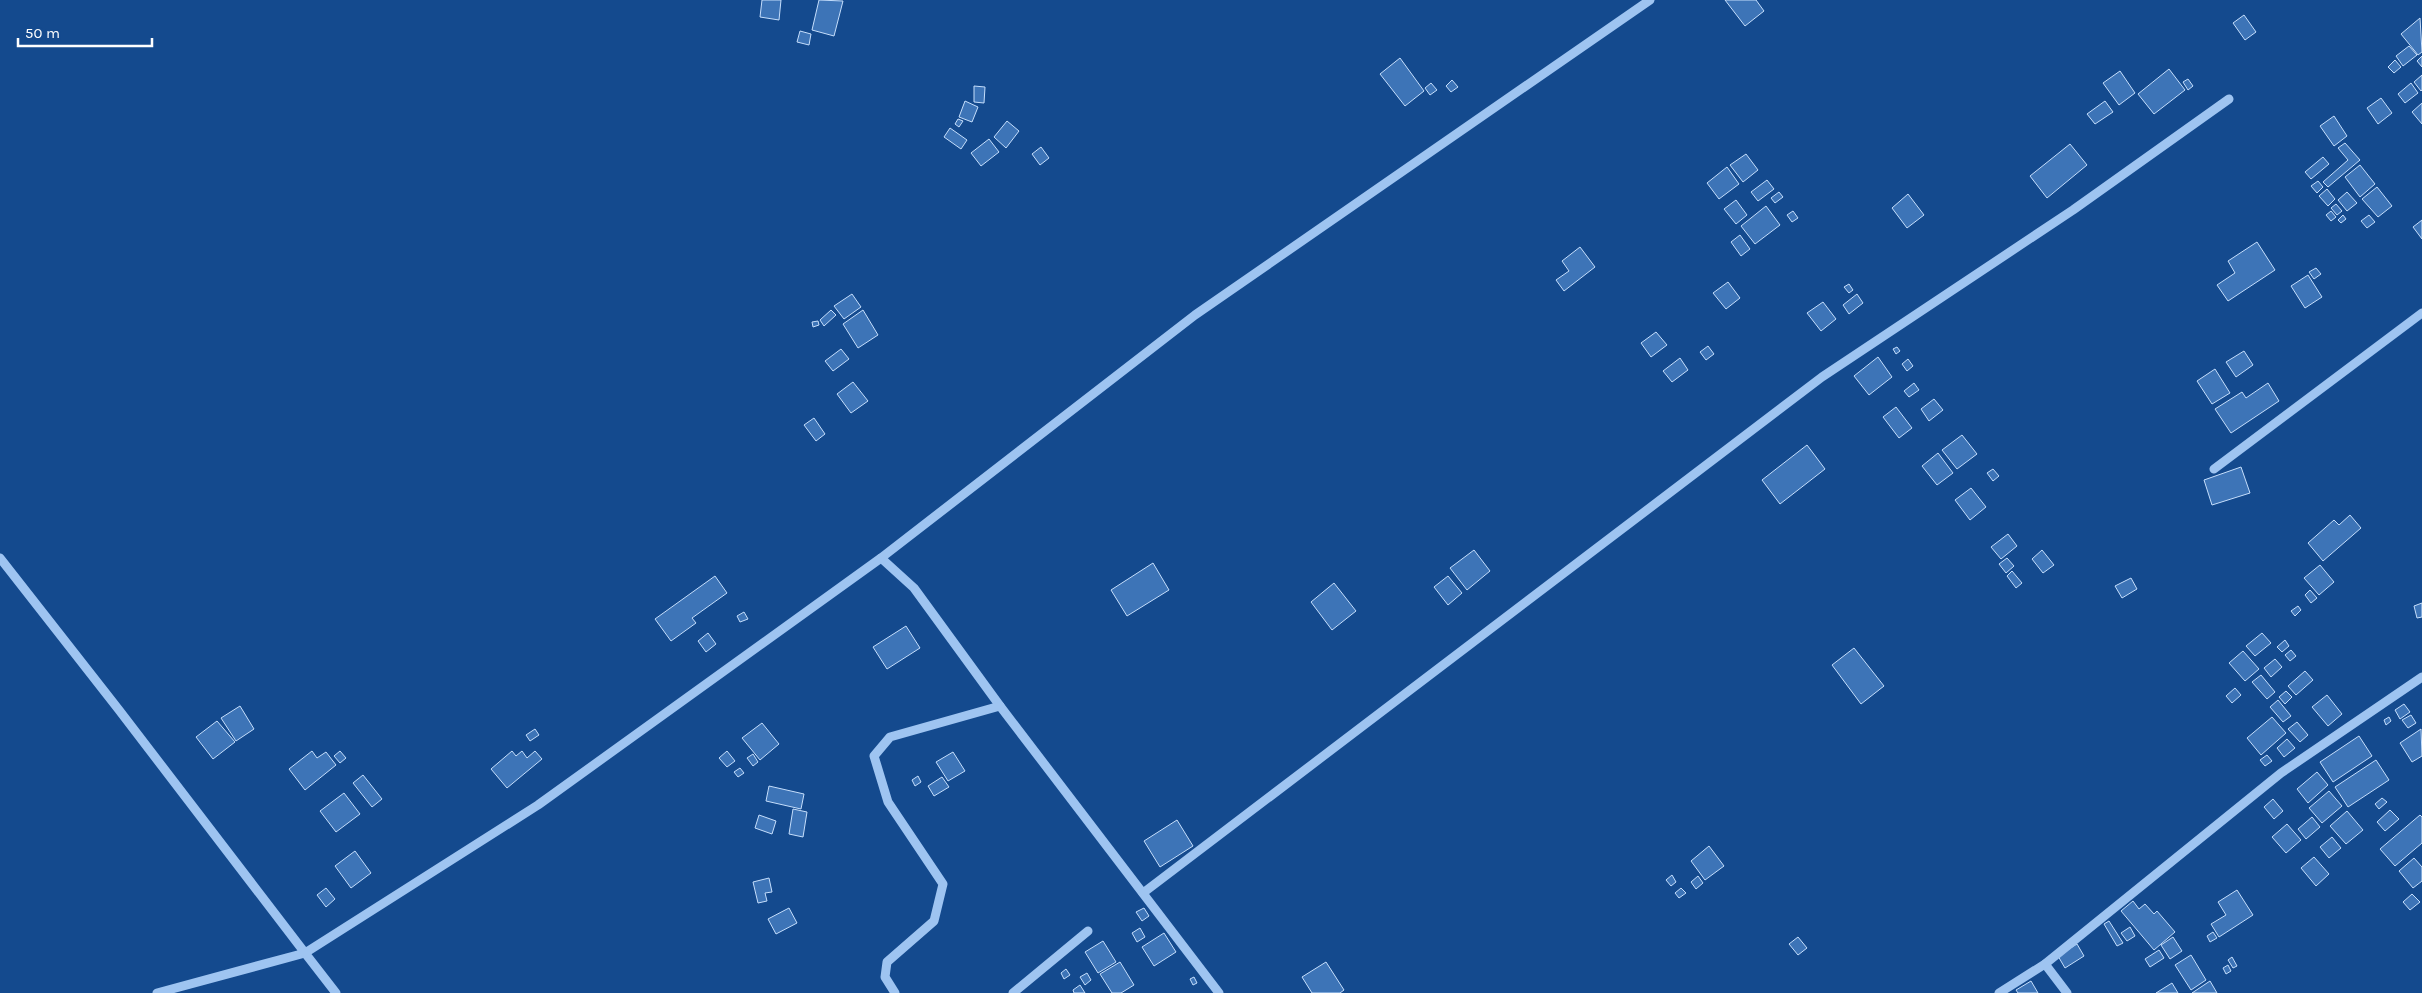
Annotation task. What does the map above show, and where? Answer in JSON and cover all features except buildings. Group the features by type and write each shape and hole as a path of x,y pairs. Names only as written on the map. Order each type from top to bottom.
{"street":[{"path":"157,993 304,953 538,805 881,558 1195,315 1650,0"},
{"path":"1143,893 1822,378 2073,210 2229,99"},
{"path":"2214,469 2422,313"},
{"path":"0,558 4,572 119,710 336,993"},
{"path":"881,558 914,588 1000,706 1220,993"},
{"path":"1999,993 2045,964 2281,773 2422,677"},
{"path":"895,993 884,977 887,962 934,921 943,884 888,802 874,756 890,737 1000,706"},
{"path":"1013,993 1088,931"},
{"path":"2045,964 2067,993"}]}
